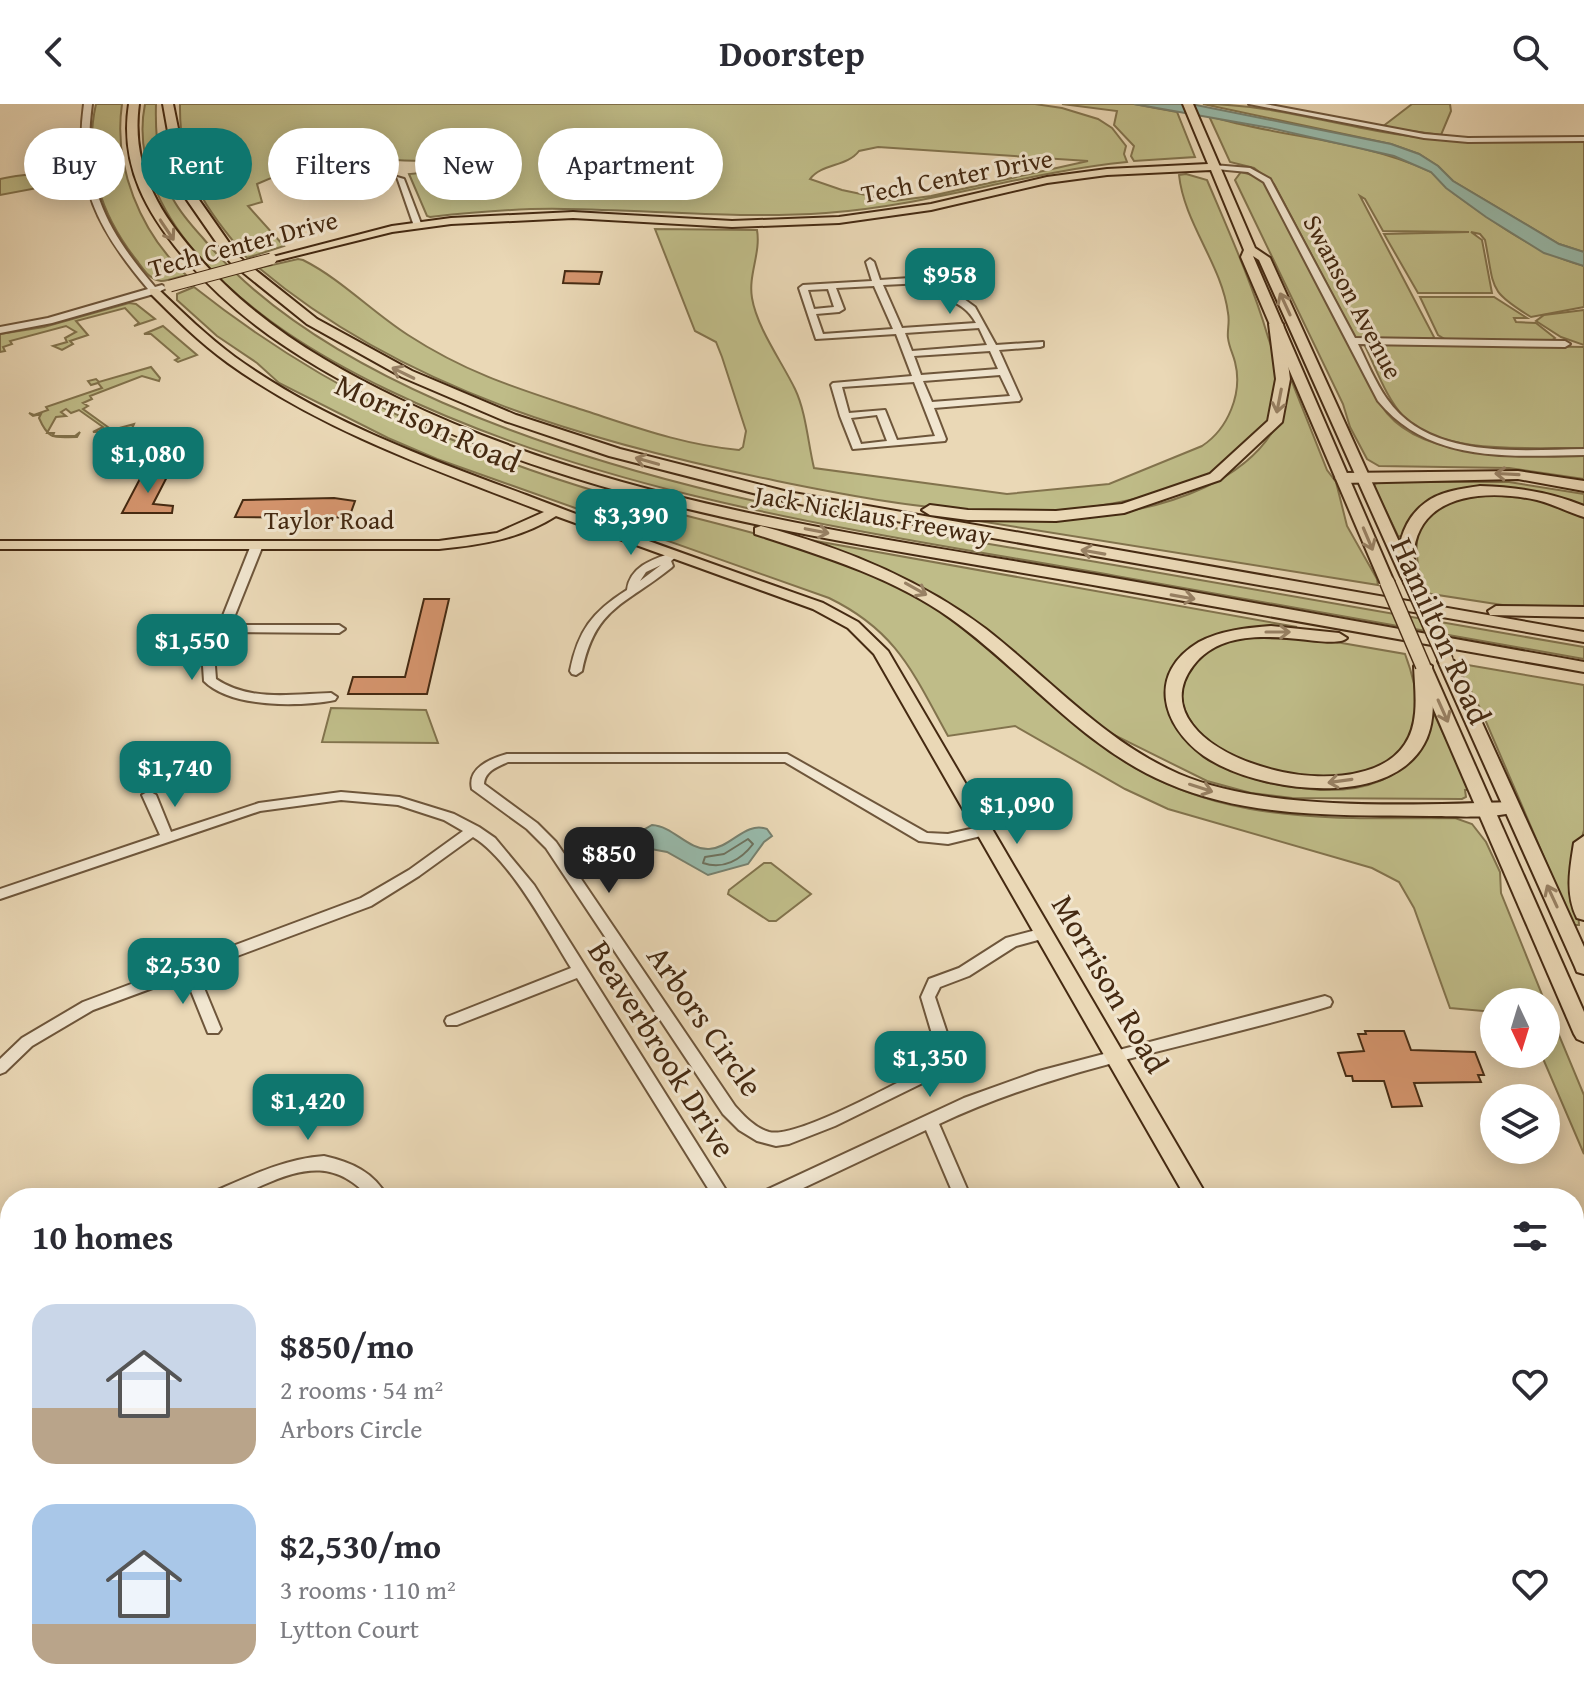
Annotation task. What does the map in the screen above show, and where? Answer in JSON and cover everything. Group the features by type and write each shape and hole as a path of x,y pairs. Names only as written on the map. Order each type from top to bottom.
{"highway":[{"name":"Jack Nicklaus Freeway","path":"134,104 131,130 134,162 153,210 180,248 213,285 249,316 349,380 446,426 547,463 658,498 898,546 1584,667"},
{"name":"Jack Nicklaus Freeway","path":"168,104 166,129 173,165 194,208 222,245 265,287 365,354 437,389 544,431 729,484 804,500 1584,637"},
{"path":"675,469 968,515 1056,516 1124,508 1215,477 1275,422 1283,379 1276,324"},
{"path":"1343,478 1518,475 1584,486"},
{"path":"1410,580 1406,550 1413,528 1423,511 1443,498 1472,491 1505,490 1540,496 1584,512"},
{"path":"658,498 874,568 920,590 958,616 1107,740 1172,778 1223,795 1312,809 1510,808"},
{"path":"1145,561 1473,610 1584,612"},
{"path":"1423,666 1423,718 1410,752 1379,773 1335,784 1285,781 1222,759 1192,735 1175,709 1173,684 1183,661 1213,641 1260,632 1334,637 1584,680"},
{"path":"1584,843 1578,879 1584,913"}],"main road":[{"name":"Hamilton Road","path":"1188,104 1250,250 1264,258 1584,967"},
{"name":"Tech Center Drive","path":"170,286 340,240 418,226 512,216 573,215 732,224 839,220 931,207 1047,180 1135,169 1216,167"},
{"name":"Hamilton Road","path":"1250,250 1247,257 1584,1034"},
{"name":"Morrison Road","path":"154,291 208,341 303,403 402,451 669,558 818,606 853,625 880,651 1191,1188"},
{"name":"Taylor Road","path":"0,545 439,545 494,541 535,525 555,511"}],"street":[{"name":"Morrison Road","path":"88,104 84,152 93,198 118,247 154,291"},
{"path":"1253,104 1440,138 1584,139"},
{"name":"Swanson Avenue","path":"1216,167 1250,170 1267,181 1393,416 1417,433 1460,446 1504,451 1584,452"},
{"path":"400,179 418,226"},
{"path":"870,262 920,379 941,439 857,447 836,385 920,379 1003,372"},
{"path":"928,405 1016,399 1003,372 991,348 980,325 971,307 931,290 925,280 803,288 819,337 980,325"},
{"name":"Tech Center Drive","path":"0,330 49,321 170,286"},
{"path":"811,312 839,309 831,286"},
{"path":"1351,341 1565,344"},
{"path":"909,354 1040,344"},
{"path":"845,416 881,412 893,443"},
{"path":"257,545 209,666 210,681 224,693 247,697 331,697"},
{"path":"576,671 580,642 602,612 632,589 647,584 667,566 669,558"},
{"path":"224,628 339,629"},
{"name":"Arbors Circle","path":"984,831 948,839 924,838 787,758 519,757 497,761 476,779 477,786 532,826 551,845 729,1110 755,1133 768,1138 802,1134 936,1070 945,1063 946,1054 928,997 934,983 964,972 1011,942 1044,933"},
{"path":"149,795 167,837"},
{"name":"Beaverbrook Drive","path":"0,894 259,807 341,796 399,801 449,817 490,841 529,889 717,1188"},
{"path":"0,1068 27,1042 88,1006 366,902 414,873 474,830"},
{"path":"189,968 213,1029"},
{"path":"452,1021 579,971"},
{"path":"787,1188 930,1121 1044,1075 1325,1002"},
{"path":"930,1121 959,1188"},
{"path":"240,1188 282,1170 311,1162 339,1164 358,1172 372,1188"}],"shaded area":[{"path":"96,104 122,104 120,128 93,126"},
{"path":"145,104 156,104 156,128 143,128"},
{"path":"180,104 1035,104 1098,119 1112,128 1126,146 1124,154 1127,162 1051,173 902,203 826,213 728,215 547,209 430,217 420,200 522,200 522,128 415,128 415,161 399,161 399,128 268,128 268,179 257,184 262,202 248,206 284,246 247,258 204,200 252,200 252,128 181,128","holes":["878,147 1088,161 931,196 894,201 842,190 810,179 859,151"]},
{"path":"1062,104 1134,104 1177,112 1195,157 1134,161 1131,156 1134,146 1114,125 1117,111"},
{"path":"1203,104 1275,111 1419,137 1490,142 1584,141 1584,252 1559,244 1453,181 1438,166 1419,154 1391,144"},
{"path":"1412,104 1450,104 1451,111 1441,135 1382,127"},
{"path":"1209,116 1376,152 1429,171 1456,195 1517,236 1549,254 1584,266 1584,307 1531,317 1517,308 1495,287 1485,240 1480,234 1471,232 1482,240 1492,293 1418,293 1384,234 1469,232 1383,231 1365,199 1360,196 1434,337 1430,341 1355,337 1274,184 1254,168 1230,162"},
{"path":"125,168 133,197 155,239 186,275 161,281 150,277 125,244 102,200 125,200"},
{"path":"1241,172 1260,177 1267,184 1381,405 1398,424 1420,437 1474,452 1584,454 1584,479 1509,468 1379,466 1367,459 1235,180"},
{"path":"415,173 415,188 409,174"},
{"path":"24,175 24,190 0,195 0,179"},
{"path":"1179,175 1207,180 1255,297 1278,369 1270,416 1239,451 1209,474 1127,501 1077,509 977,511 877,500 708,466 571,429 439,379 376,348 316,311 259,268 303,260 330,276 408,335 473,370 516,388 643,429 680,440 739,450 743,447 746,431 722,357 716,342 695,331 655,229 757,230 752,298 764,333 799,398 814,468 1007,494 1109,484 1202,446 1226,420 1235,398 1237,374 1228,335 1229,316 1219,278 1182,193"},
{"path":"174,200 198,233 250,286 308,330 372,369 442,402 586,456 724,494 869,524 1584,647 1584,659 838,527 654,486 563,459 475,428 388,390 310,348 261,314 216,275 183,237 162,202"},
{"path":"194,287 289,355 339,384 389,411 494,457 605,494 810,550 906,589 962,627 1093,739 1135,768 1177,788 1221,803 1266,812 1358,818 1455,818 1472,824 1486,842 1500,872 1501,893 1539,988 1480,988 1480,1011 1450,1008 1414,908 1399,882 1372,868 1168,809 1125,789 1015,726 948,736 901,656 871,625 852,611 829,598 437,459 388,438 279,383 257,363 217,336 177,300 177,294"},
{"path":"1420,297 1494,297 1527,318 1514,318 1516,322 1536,323 1555,338 1550,342 1448,341 1438,335"},
{"path":"129,303 136,304 155,319 134,326 139,323 125,308 76,321 88,335 70,341 73,344 62,350 53,346 67,342 65,338 76,332 66,326 10,341 12,344 3,347 5,351 0,352 0,334 44,327"},
{"path":"1584,310 1584,345 1561,337 1536,321 1544,315"},
{"path":"163,326 197,355 178,362 175,360 179,358 151,334 144,334"},
{"path":"1369,343 1584,347 1584,448 1489,447 1440,438 1420,429 1404,417 1392,401 1365,346"},
{"path":"151,367 160,378 159,381 142,376 90,396 92,399 83,403 88,406 83,409 112,430 134,424 131,431 93,432 103,427 79,410 71,413 66,409 61,412 66,416 56,417 47,432 39,418 41,414 33,416 29,413 34,415 48,410 46,407 102,388 98,383 91,385 88,381 96,379 99,382"},
{"path":"1289,382 1292,382 1327,470 1336,482 1347,526 1378,585 979,521 1097,516 1170,501 1205,487 1236,469 1262,446 1280,417"},
{"path":"1509,482 1584,494 1584,508 1556,498 1452,492 1403,537 1398,536 1375,488 1374,484"},
{"path":"1482,494 1542,500 1584,515 1584,609 1522,608 1425,593 1417,553 1422,525 1443,506"},
{"path":"799,538 1297,627 1262,629 1186,654 1173,718 1231,764 1257,779 1294,787 1339,790 1380,781 1398,771 1413,757 1424,739 1431,716 1435,716 1470,790 1465,790 1466,797 1462,799 1292,798 1251,793 1207,781 1102,729 940,599 903,578"},
{"path":"1255,636 1307,637 1405,654 1417,704 1412,735 1404,748 1375,768 1358,776 1343,778 1270,772 1227,756 1190,720 1183,706 1181,691 1184,677 1208,649"},
{"path":"1456,663 1584,685 1584,830 1575,865 1579,925 1573,925 1481,710"},
{"path":"331,708 426,710 438,743 322,742"},
{"path":"764,863 771,863 811,894 776,921 769,921 728,894"},
{"path":"1560,1038 1584,1095 1584,1154 1560,1098 1560,1084 1554,1084 1547,1068 1560,1068"}],"water":[{"path":"1134,104 1191,104 1391,144 1419,154 1438,166 1453,181 1559,244 1584,252 1584,266 1544,253 1486,217 1446,188 1431,172 1394,156 1270,128"},
{"path":"652,825 667,829 694,846 709,849 717,848 752,829 767,829 772,836 748,864 708,875 667,852 640,847 638,833"}],"building":[{"path":"565,271 602,272 599,284 563,283"},
{"path":"143,473 169,473 153,504 173,506 172,513 122,513"},
{"path":"334,498 355,501 349,518 329,517 326,525 316,525 318,518 235,517 243,500"},
{"path":"424,599 449,599 427,694 348,694 353,677 405,677"},
{"path":"1365,1031 1404,1031 1411,1050 1475,1052 1484,1075 1478,1075 1481,1082 1414,1083 1422,1106 1392,1107 1384,1081 1353,1081 1352,1076 1346,1076 1338,1053 1364,1051 1358,1034 1366,1034"}]}
